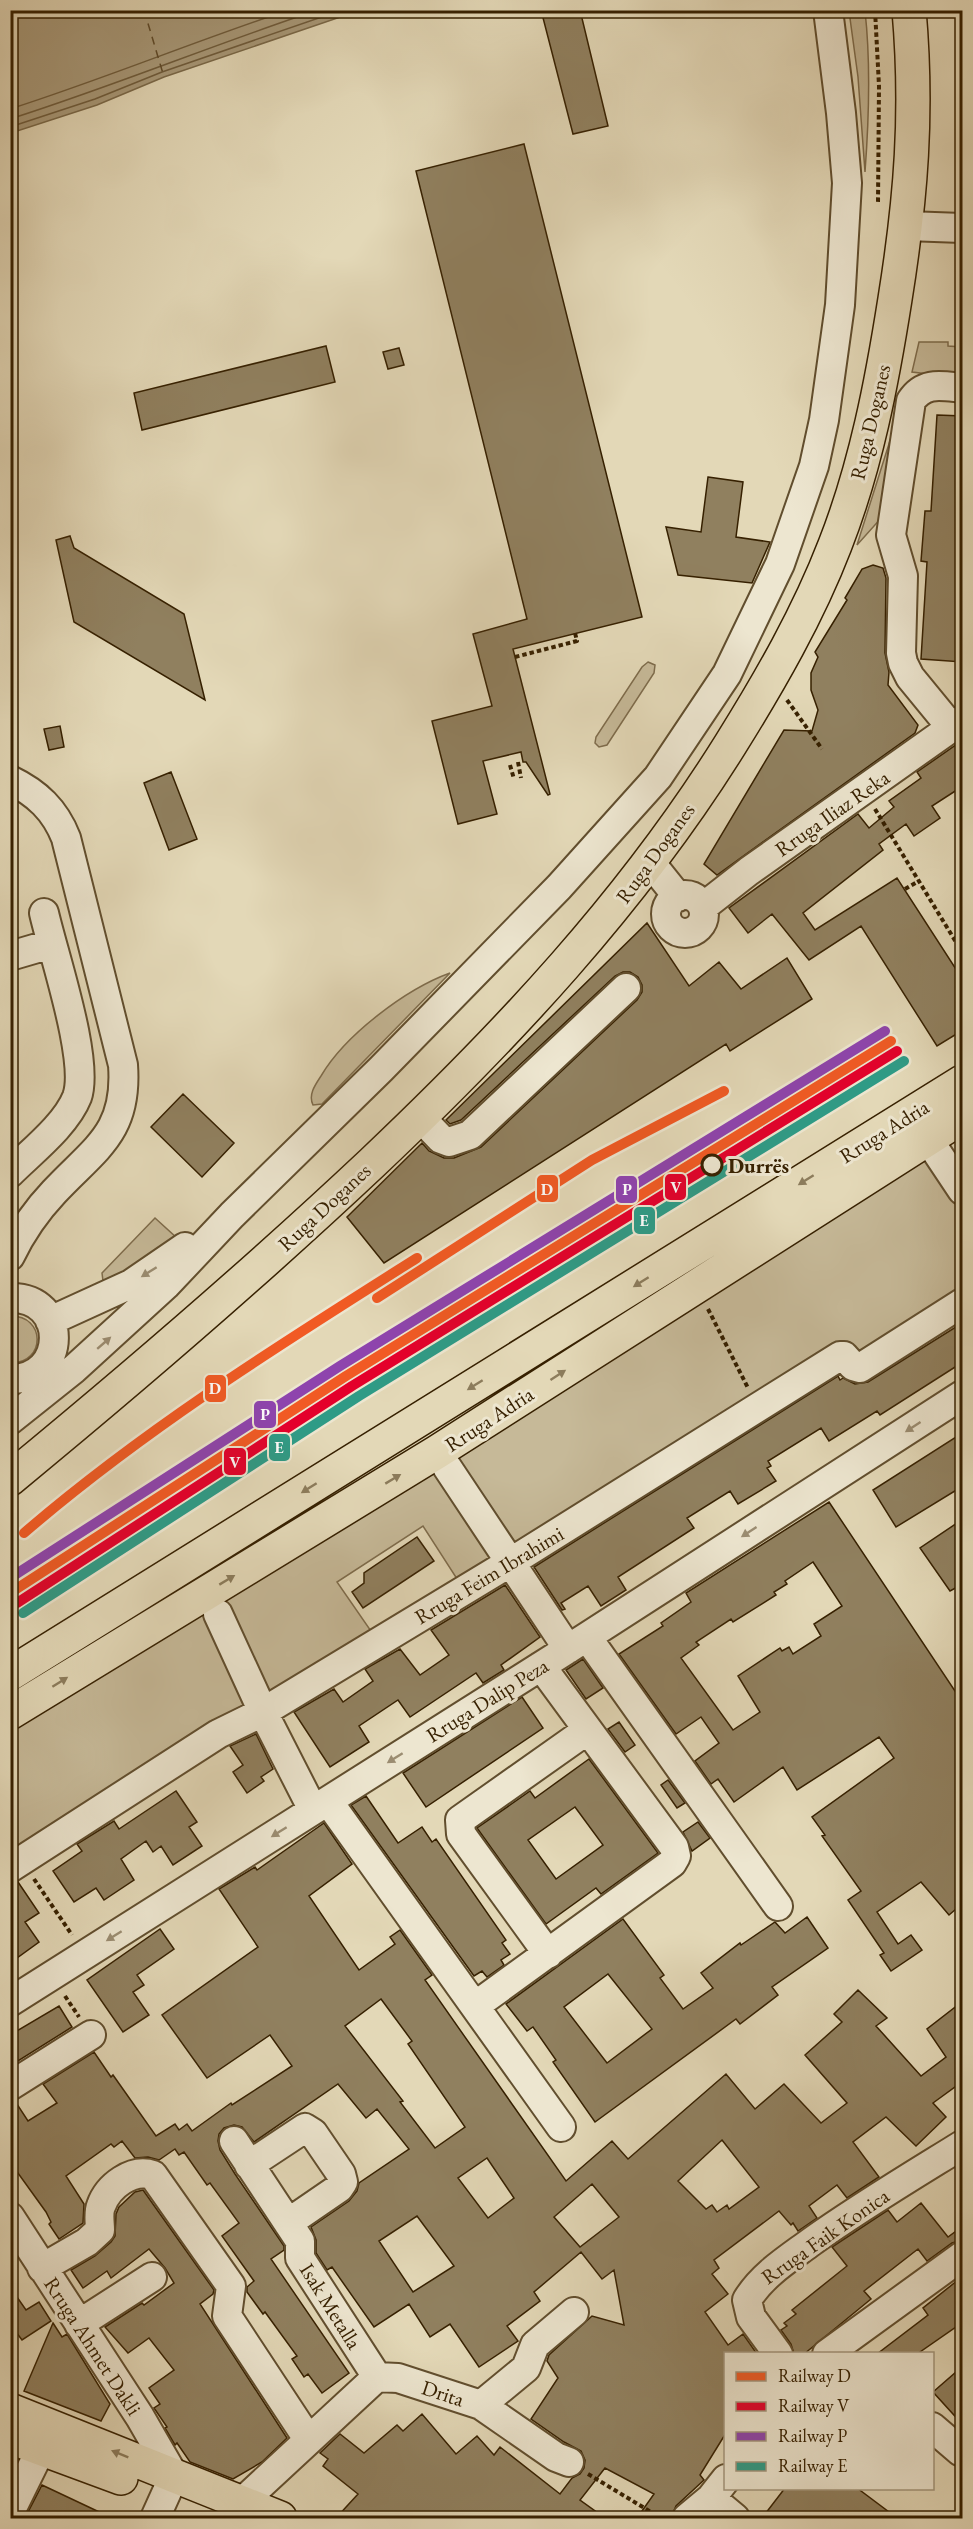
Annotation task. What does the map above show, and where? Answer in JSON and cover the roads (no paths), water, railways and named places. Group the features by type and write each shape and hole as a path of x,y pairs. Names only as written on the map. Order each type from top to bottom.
{"main road":[{"name":"Ruga Doganes","path":"10,1479 219,1302 319,1213 476,1062 535,1000 600,926 647,866 717,767 753,709 797,630 835,546 868,440 883,368 892,220 912,161 914,98 909,10"},
{"name":"Rruga Adria","path":"10,1674 963,1082"},
{"name":"Rruga Adria","path":"10,1713 437,1452 963,1117"},
{"path":"10,2410 165,2496"},
{"path":"10,2437 165,2496 233,2511 280,2518"}],"street":[{"path":"10,1420 74,1369 166,1285 232,1215 381,1069 613,829 658,777 727,674 780,564 814,466 824,420 840,305 847,183 828,10"},
{"path":"892,220 963,228"},
{"path":"957,724 910,677 903,663 903,576 891,535 911,401 919,390 932,385 963,388"},
{"name":"Rruga Iliaz Reka","path":"647,866 684,902 749,871 957,724"},
{"path":"10,780 44,801 62,825 99,964 123,1065 124,1080 120,1108 106,1138 44,1202 10,1256"},
{"path":"10,1173 64,1118 77,1096 80,1069 76,1036 44,913"},
{"path":"10,956 51,944"},
{"path":"420,1117 441,1139 448,1142 470,1135 626,988"},
{"path":"928,1139 963,1190"},
{"path":"50,1321 131,1284 232,1215"},
{"path":"10,1298 25,1299 35,1303 50,1321 54,1331 53,1348 49,1358 21,1378"},
{"name":"Rruga Feim Ibrahimi","path":"16,1864 218,1734 263,1712 511,1562 840,1356 844,1356 853,1366 860,1368 963,1303"},
{"path":"21,1378 74,1369"},
{"name":"Rruga Dalip Peza","path":"10,2002 577,1643 963,1395"},
{"path":"447,1467 511,1562 577,1643 778,1906"},
{"path":"218,1614 263,1712 321,1805 475,2006 561,2127"},
{"path":"475,2006 672,1863 676,1856 674,1847 540,1666"},
{"path":"548,1954 460,1834 459,1825 460,1820 586,1731"},
{"path":"10,2086 91,2036"},
{"name":"Isak Metalla","path":"288,2223 339,2188 343,2182 342,2174 313,2133 305,2128 242,2153 288,2223 300,2241 300,2258 377,2378"},
{"name":"Rruga Faik Konica","path":"777,2352 752,2317 747,2300 755,2286 778,2266 847,2216 963,2145"},
{"path":"42,2268 87,2242 100,2230 100,2208 110,2190 132,2174 142,2171 153,2175 231,2286 227,2316 308,2439"},
{"name":"Rruga Ahmet Dakli","path":"10,2217 140,2417 165,2496"},
{"path":"840,2350 963,2256"},
{"path":"79,2324 152,2277"},
{"path":"481,2405 526,2368 535,2344 574,2312"},
{"path":"233,2511 308,2439 377,2378"},
{"name":"Drita","path":"377,2378 398,2378 481,2405 556,2457 569,2462"},
{"path":"934,2428 960,2451"},
{"path":"10,2512 41,2449"},
{"path":"687,2518 718,2489 735,2518"}],"water":[{"path":"11,10 358,11 164,77 97,105 11,133"}],"rail line":[{"name":"P","path":"10,1578 340,1366 885,1031"},
{"name":"D","path":"10,1593 346,1376 891,1041"},
{"name":"V","path":"17,1603 352,1386 897,1051"},
{"name":"E","path":"23,1613 359,1396 904,1061"},
{"name":"D","path":"377,1298 592,1160 724,1091"},
{"name":"D","path":"24,1533 118,1458 215,1388 417,1258"}],"place":[{"name":"Durrës","path":"712,1165"}]}
